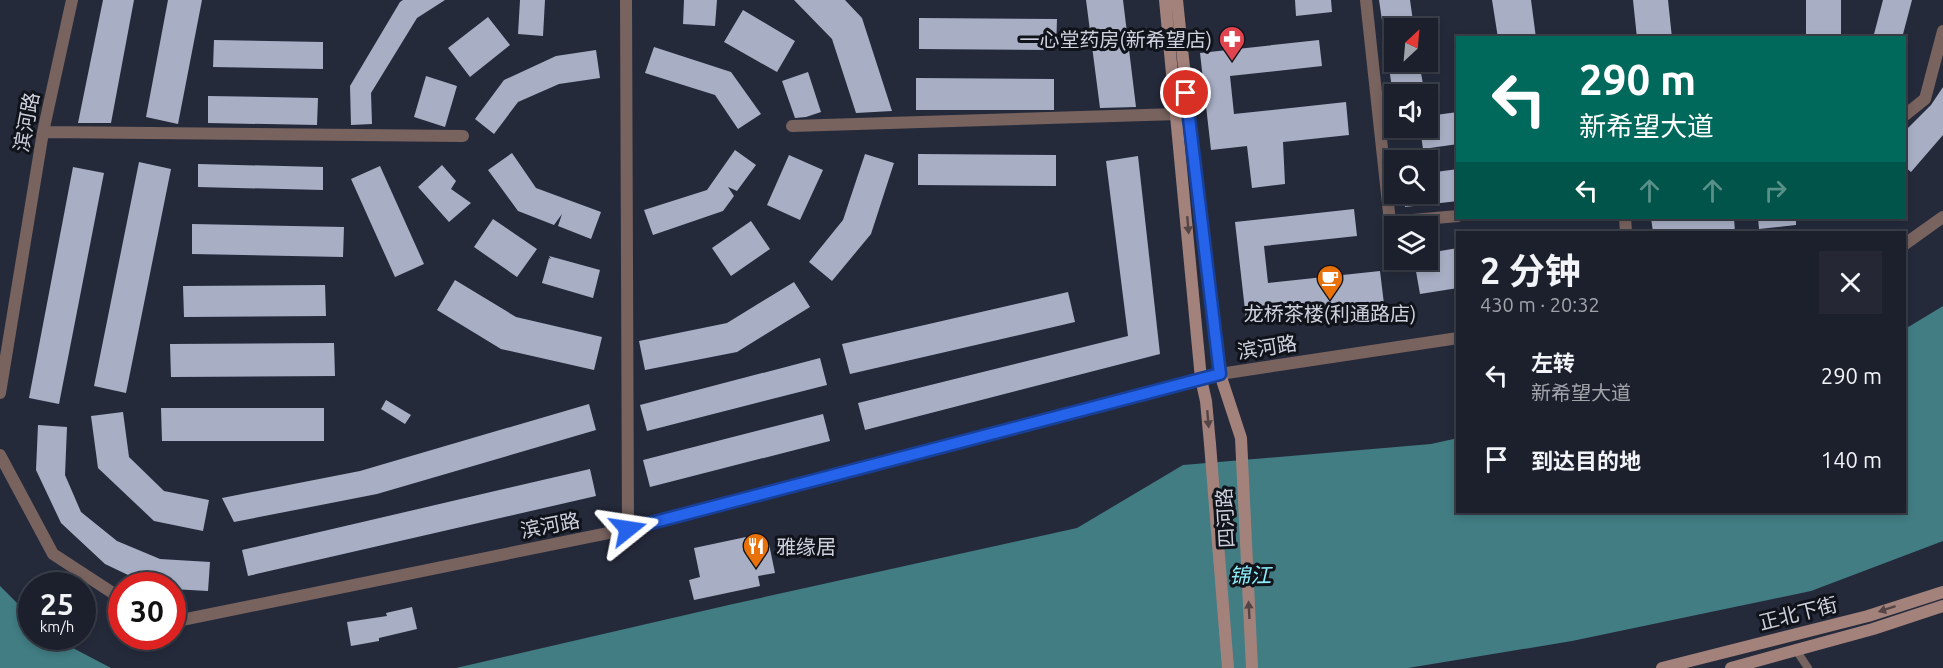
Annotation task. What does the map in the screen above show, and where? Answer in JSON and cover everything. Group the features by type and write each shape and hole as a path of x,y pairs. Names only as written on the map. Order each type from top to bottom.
{"street":[{"name":"滨河路","path":"0,393 43,132 72,0"},
{"path":"626,0 628,529"},
{"name":"四河路","path":"1166,0 1210,444 1228,668"},
{"name":"四河路","path":"1178,0 1189,116 1220,374 1241,438 1252,668"},
{"path":"1366,0 1390,222 1456,216"},
{"path":"1906,114 1925,99 1943,31"},
{"path":"792,126 1178,114"},
{"path":"43,132 463,136"},
{"path":"1906,243 1943,217"},
{"name":"滨河路","path":"186,619 628,529 1220,374 1456,338"},
{"path":"0,455 53,554 108,590"},
{"name":"正北下街","path":"1662,668 1868,616 1943,592"},
{"name":"正北下街","path":"1731,668 1873,629 1943,606"}],"lane":[{"path":"1796,650 1808,668"}],"water":[{"name":"锦江","path":"1943,306 1943,541 1811,591 1572,641 1408,668 456,668 1077,528 1183,465 1431,444 1456,438 1456,513 1906,513 1906,328"},
{"path":"0,586 18,604 18,650 77,650 111,668 0,668"}],"building":[{"path":"103,0 134,0 111,123 78,123"},
{"path":"168,0 202,0 178,124 146,117"},
{"path":"403,0 445,0 417,18 371,93 372,124 351,125 350,86"},
{"path":"520,0 545,0 543,36 518,34"},
{"path":"684,0 717,0 715,26 683,24"},
{"path":"794,0 845,0 862,18 892,111 856,113 832,39"},
{"path":"1086,0 1123,0 1136,107 1100,108"},
{"path":"1295,0 1331,0 1332,12 1296,16"},
{"path":"1379,0 1410,0 1413,18 1384,18 1384,34"},
{"path":"1492,0 1531,0 1536,36 1498,36"},
{"path":"1633,0 1668,0 1672,36 1637,36"},
{"path":"1806,0 1841,0 1841,36 1806,36"},
{"path":"1883,0 1912,0 1903,36 1874,36"},
{"path":"743,10 795,41 777,72 724,42"},
{"path":"488,17 510,45 470,77 448,48"},
{"path":"919,18 1057,19 1056,50 919,49"},
{"path":"214,40 323,42 323,69 213,67"},
{"path":"1319,40 1322,66 1230,76 1234,114 1346,102 1349,135 1283,142 1285,184 1252,188 1247,146 1211,150 1200,53"},
{"path":"654,47 731,72 761,114 738,129 715,95 645,73"},
{"path":"596,50 600,78 559,84 518,102 494,134 475,119 504,80 556,56"},
{"path":"808,72 821,112 795,118 782,81"},
{"path":"1390,72 1421,72 1423,84 1391,84"},
{"path":"426,76 457,86 445,127 414,117"},
{"path":"916,78 1054,79 1054,110 916,110"},
{"path":"1943,87 1943,135 1911,172 1906,168 1906,130 1931,105"},
{"path":"208,96 318,98 317,125 208,123"},
{"path":"1456,112 1456,144 1423,149 1421,138 1438,138 1438,115"},
{"path":"735,150 756,165 737,191 728,187 734,196 723,211 653,235 644,210 707,190"},
{"path":"512,153 536,188 601,212 591,239 558,226 562,214 554,225 518,211 488,170"},
{"path":"865,154 894,163 871,234 832,281 809,262 843,220"},
{"path":"918,154 1056,155 1056,186 918,185"},
{"path":"789,155 823,170 800,220 767,205"},
{"path":"1138,156 1160,354 865,430 858,403 1128,336 1106,161"},
{"path":"139,162 171,169 126,393 94,386"},
{"path":"198,164 323,167 323,190 198,187"},
{"path":"442,165 456,181 451,189 471,203 449,222 418,187"},
{"path":"380,166 424,264 395,277 351,179"},
{"path":"73,167 104,173 59,404 29,398"},
{"path":"1456,169 1456,201 1438,203 1438,172"},
{"path":"1405,204 1432,204 1405,207"},
{"path":"1354,209 1357,236 1264,246 1268,283 1380,271 1384,304 1246,319 1235,222"},
{"path":"493,219 537,249 517,277 474,247"},
{"path":"1651,219 1734,219 1735,231 1653,231"},
{"path":"1758,219 1796,219 1796,225 1759,229"},
{"path":"751,221 770,249 731,276 712,248"},
{"path":"192,224 344,227 343,257 192,254"},
{"path":"1456,248 1456,288 1420,294 1416,270 1438,270 1438,251"},
{"path":"549,256 600,270 593,298 542,283 549,258 551,259"},
{"path":"455,280 516,317 602,337 594,370 501,349 437,310"},
{"path":"794,282 810,307 737,352 645,370 639,341 727,323"},
{"path":"325,285 326,316 184,317 183,286"},
{"path":"1068,292 1075,322 850,374 842,344"},
{"path":"334,343 335,376 171,377 170,344"},
{"path":"820,358 827,385 647,431 640,405"},
{"path":"386,400 411,415 405,424 381,409"},
{"path":"589,404 596,430 377,494 234,522 222,498 360,471"},
{"path":"161,408 324,408 324,441 162,441"},
{"path":"123,412 129,457 164,491 209,500 203,531 154,521 98,468 91,416"},
{"path":"823,414 830,441 650,487 643,460"},
{"path":"38,425 67,427 65,475 81,512 117,541 160,559 210,562 208,591 186,590 186,572 122,572 105,564 61,523 36,470"},
{"path":"590,469 596,496 248,576 242,550"},
{"name":"雅缘居","path":"746,537 749,548 769,544 775,573 758,576 760,586 694,600 689,580 700,577 694,548"},
{"path":"412,607 417,629 379,638 379,641 351,646 347,622 387,616 386,613"}],"place":[{"name":"一心堂药房(新希望店)","path":"1232,62"},
{"name":"龙桥茶楼(利通路店)","path":"1330,301"},
{"name":"雅缘居","path":"756,569"}],"route":[{"path":"628,529 1220,374 1186,93"}]}
